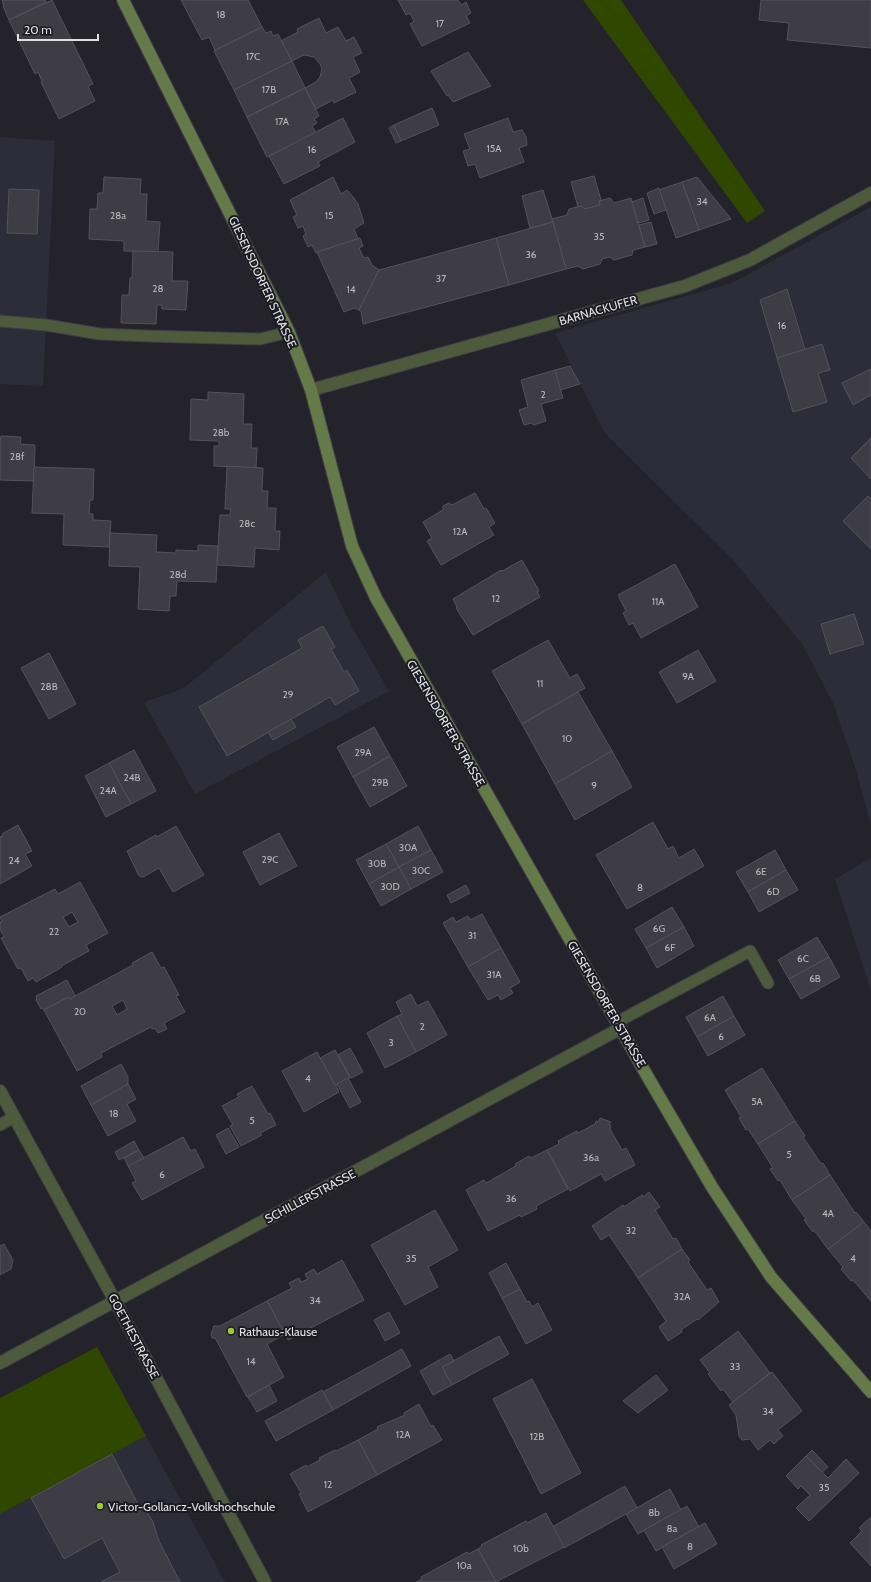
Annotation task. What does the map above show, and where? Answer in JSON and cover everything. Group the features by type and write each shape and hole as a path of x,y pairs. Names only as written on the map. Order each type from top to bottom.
{"street":[{"name":"GIESENSDORFER STRASSE","path":"123,0 290,332 311,390 352,546 376,598 712,1187 771,1277 871,1392"},
{"name":"BARNACKUFER","path":"311,390 684,286 750,260 871,193"},
{"name":"SCHILLERSTRASSE","path":"0,1363 619,1025"},
{"name":"GOETHESTRASSE","path":"0,1091 115,1301 265,1582"}],"lane":[{"path":"0,320 46,325 100,334 153,337 260,339 290,332"},
{"path":"619,1025 750,951 768,983"},
{"path":"0,1125 14,1117"}],"shaded area":[{"path":"0,137 55,141 43,386 0,384"},
{"path":"871,207 871,826 856,770 833,703 802,644 734,561 604,432 555,333 732,283"},
{"path":"326,572 351,625 389,691 195,794 144,702 185,687"},
{"path":"871,858 871,991 835,879"},
{"name":"Victor-Gollancz-Volkshochschule","path":"146,1436 225,1582 0,1582 0,1514"}],"green space":[{"path":"583,0 621,0 765,211 747,223"},
{"path":"97,1347 146,1436 0,1514 0,1398"}],"building":[{"path":"2,0 45,0 46,2 9,20"},
{"path":"52,0 93,84 88,86 95,101 59,119 41,82 42,81 38,72 35,74 9,20"},
{"path":"181,0 248,0 262,27 215,50 209,37 202,40"},
{"path":"398,0 458,0 461,5 466,2 471,13 466,16 470,23 422,46 410,24 414,21 410,13 406,15"},
{"path":"761,0 871,0 871,48 787,40 789,23 759,20"},
{"path":"319,18 326,33 338,27 346,41 354,37 362,53 353,57 360,72 349,78 356,92 334,103 333,100 316,109 305,88 316,82 320,77 322,69 320,64 314,57 304,55 292,61 281,41 298,32 297,29"},
{"path":"262,27 266,33 271,31 273,36 278,34 292,61 234,90 214,51"},
{"path":"468,52 491,86 453,102 448,95 447,96 431,71"},
{"path":"292,61 305,88 247,117 234,90"},
{"path":"305,88 319,116 314,119 317,123 312,126 316,133 267,157 247,117"},
{"path":"432,108 439,125 401,141 394,125"},
{"path":"343,118 355,142 318,162 320,166 284,184 269,156"},
{"path":"508,118 513,132 522,130 526,137 527,145 519,148 524,162 480,178 475,164 468,166 463,151 470,149 464,134"},
{"path":"394,125 401,141 396,143 389,128"},
{"path":"594,176 601,200 599,201 600,205 585,209 581,206 578,207 571,182"},
{"path":"104,177 141,179 140,194 147,194 146,221 160,222 158,252 124,251 124,241 89,239 90,209 97,209 98,193 103,193"},
{"path":"333,177 341,194 347,190 358,204 364,223 354,229 358,239 316,253 312,245 308,247 303,236 306,234 303,226 298,228 293,217 297,215 290,200"},
{"path":"697,177 731,219 699,230 682,182"},
{"path":"682,182 699,230 676,238 659,190"},
{"path":"659,188 666,210 654,214 647,193"},
{"path":"9,189 39,190 37,234 7,233"},
{"path":"543,190 553,222 530,228 522,196"},
{"path":"610,198 614,203 631,198 645,247 633,250 632,255 614,260 610,257 602,259 600,264 583,269 578,266 566,269 552,219 567,215 569,209 581,206 585,209 600,205 599,201"},
{"path":"643,198 649,220 638,223 632,202"},
{"path":"553,222 566,269 509,285 496,238"},
{"path":"651,222 657,244 645,247 639,225"},
{"path":"360,238 363,246 359,248 364,258 368,257 372,265 379,270 359,310 354,308 344,312 317,252"},
{"path":"496,238 509,285 363,324 361,311 359,310 379,270"},
{"path":"133,251 173,252 172,281 188,281 186,310 162,309 162,305 157,305 156,324 121,323 122,295 129,295 130,278 132,278"},
{"path":"787,289 805,350 777,358 760,300"},
{"path":"822,344 830,370 818,373 827,402 793,412 777,358"},
{"path":"570,366 580,384 560,390 555,370"},
{"path":"871,369 871,395 853,405 842,383"},
{"path":"555,370 563,398 541,404 546,421 533,425 532,423 524,425 519,410 528,407 521,380"},
{"path":"208,392 244,394 243,424 252,424 251,448 257,448 256,468 214,466 214,446 219,446 219,441 190,440 191,399 208,400"},
{"path":"1,436 21,437 20,444 35,445 34,481 0,480"},
{"path":"871,438 871,479 851,458"},
{"path":"227,466 263,468 262,491 268,491 267,508 276,508 275,531 280,531 279,550 255,548 254,567 217,565 220,515 230,515 231,509 225,509"},
{"path":"34,467 94,469 93,500 90,500 89,514 93,514 93,520 111,521 109,547 63,545 64,514 32,513"},
{"path":"475,493 484,509 486,508 495,523 489,527 494,535 441,565 427,541 432,538 423,522 443,510 443,506 449,503 452,505"},
{"path":"868,496 871,499 871,549 843,521"},
{"path":"110,533 157,535 156,552 176,553 176,550 198,551 198,545 218,546 216,582 177,581 176,596 170,596 169,611 138,609 140,567 109,566"},
{"path":"522,560 539,591 537,592 540,597 473,635 456,608 457,607 453,599 501,570 502,571"},
{"path":"675,564 698,607 641,638 633,623 629,625 623,613 626,611 618,595"},
{"path":"854,614 864,644 830,654 821,624"},
{"path":"323,626 335,647 331,649 344,672 347,670 359,691 335,705 330,697 227,756 199,707 302,648 298,640"},
{"path":"548,640 570,678 577,674 585,688 522,724 492,671"},
{"path":"698,650 716,681 677,703 659,672"},
{"path":"49,653 76,704 49,719 21,668"},
{"path":"578,692 612,751 555,784 522,724"},
{"path":"291,719 296,727 273,740 268,732"},
{"path":"374,727 390,756 353,777 337,747"},
{"path":"134,750 156,791 131,804 109,763"},
{"path":"612,751 632,787 575,820 555,784"},
{"path":"390,756 407,786 370,807 353,777"},
{"path":"109,763 131,804 106,817 85,776"},
{"path":"653,822 668,849 673,846 679,858 694,849 704,866 627,909 596,855"},
{"path":"18,825 32,851 25,854 32,866 0,884 0,837 3,836 2,834"},
{"path":"176,826 204,875 173,892 159,868 143,877 139,876 127,851"},
{"path":"418,826 431,850 399,867 386,844"},
{"path":"279,833 297,866 260,885 243,852"},
{"path":"386,844 399,867 369,884 356,860"},
{"path":"431,850 443,872 411,889 399,867"},
{"path":"775,850 786,870 748,892 736,872"},
{"path":"399,867 411,889 381,906 369,884"},
{"path":"786,870 798,890 759,912 748,892"},
{"path":"80,882 108,933 86,945 89,951 36,982 33,978 28,981 21,968 18,969 1,938 4,937 0,929 0,922 2,921 0,917 55,889 58,894","holes":["72,912 78,922 69,927 63,917"]},
{"path":"466,885 470,893 451,903 447,895"},
{"path":"672,907 684,927 646,948 635,929"},
{"path":"482,914 501,948 468,967 443,923 453,917 456,922 468,916 470,920"},
{"path":"684,927 694,946 657,968 646,948"},
{"path":"817,937 829,957 789,979 778,960"},
{"path":"501,948 520,982 510,988 513,993 501,1000 498,995 488,1000 468,967"},
{"path":"152,952 161,968 164,967 179,995 176,996 185,1012 164,1023 167,1029 158,1033 155,1028 152,1029 151,1027 101,1053 102,1057 77,1071 44,1010 68,997 70,999 133,965 132,963","holes":["123,1000 127,1009 117,1015 112,1006"]},
{"path":"829,957 840,977 801,999 789,979"},
{"path":"67,980 75,996 70,999 68,997 44,1010 43,1008 41,1009 36,1000 36,996"},
{"path":"411,994 417,1006 428,1001 447,1035 416,1052 397,1016 402,1014 396,1002"},
{"path":"723,996 734,1016 697,1037 686,1017"},
{"path":"397,1016 416,1052 385,1068 367,1033"},
{"path":"734,1016 745,1035 708,1056 697,1037"},
{"path":"350,1048 363,1072 351,1078 338,1055"},
{"path":"335,1050 350,1078 335,1086 320,1058"},
{"path":"317,1052 339,1092 304,1112 282,1071"},
{"path":"121,1064 128,1077 128,1084 91,1105 81,1086"},
{"path":"762,1068 795,1121 758,1144 748,1129 746,1130 739,1118 741,1117 725,1090"},
{"path":"348,1078 361,1102 350,1108 337,1084"},
{"path":"128,1084 136,1099 127,1104 136,1121 108,1136 91,1105"},
{"path":"252,1086 276,1125 260,1133 262,1135 241,1146 230,1126 233,1125 222,1106 239,1097 237,1094"},
{"path":"600,1118 611,1122 609,1125 611,1126 610,1129 622,1150 626,1148 635,1165 605,1181 601,1174 570,1191 547,1150 559,1144 558,1141 595,1124"},
{"path":"795,1121 805,1136 803,1137 821,1164 823,1163 830,1175 792,1200 780,1180 778,1181 770,1169 773,1168 758,1144"},
{"path":"228,1128 239,1147 226,1154 216,1135"},
{"path":"183,1137 191,1151 195,1149 204,1167 142,1200 132,1183 136,1181 128,1166"},
{"path":"134,1141 139,1150 119,1160 115,1152"},
{"path":"139,1150 144,1158 128,1166 124,1158"},
{"path":"547,1150 568,1189 536,1206 537,1209 521,1217 520,1215 488,1231 466,1190 484,1180 486,1183 516,1166 515,1164 529,1156 531,1158"},
{"path":"830,1175 855,1213 856,1212 864,1222 828,1249 814,1230 813,1232 804,1220 806,1219 792,1200"},
{"path":"649,1192 660,1207 655,1210 673,1239 676,1238 682,1249 638,1278 609,1235 601,1240 592,1226 623,1205 624,1207 642,1195 643,1197"},
{"path":"435,1210 458,1250 428,1267 438,1287 405,1305 371,1245"},
{"path":"864,1222 871,1231 871,1301 853,1280 851,1281 841,1269 843,1267 828,1249"},
{"path":"4,1244 13,1260 11,1269 0,1275 0,1246"},
{"path":"682,1249 690,1260 688,1262 707,1290 711,1288 719,1302 698,1320 697,1319 681,1330 682,1332 668,1341 659,1327 666,1321 638,1278"},
{"path":"342,1260 364,1300 288,1340 267,1301 292,1288 289,1283 299,1278 301,1282 308,1279 305,1274 314,1269 317,1274"},
{"path":"506,1263 520,1289 502,1298 489,1273"},
{"path":"520,1289 527,1302 529,1301 532,1307 538,1303 552,1330 526,1344 502,1298"},
{"path":"267,1301 285,1334 267,1344 284,1377 247,1397 215,1338 212,1338 211,1334 214,1326 220,1326"},
{"path":"389,1312 400,1333 385,1341 374,1320"},
{"path":"738,1331 770,1373 733,1402 723,1389 721,1391 708,1374 710,1373 700,1360"},
{"path":"499,1336 509,1354 452,1385 442,1367"},
{"path":"402,1349 411,1366 333,1410 323,1392"},
{"path":"450,1354 454,1361 442,1367 452,1385 433,1395 420,1371"},
{"path":"772,1372 802,1411 778,1430 783,1436 774,1444 770,1440 758,1450 750,1439 742,1440 739,1436 736,1415 729,1405"},
{"path":"656,1375 668,1390 638,1413 623,1401"},
{"path":"532,1379 581,1473 541,1494 493,1399"},
{"path":"269,1385 277,1401 257,1412 248,1397"},
{"path":"322,1390 333,1410 276,1441 265,1421"},
{"path":"419,1404 431,1426 433,1425 442,1440 377,1475 358,1440 378,1429 377,1427 405,1415 404,1413"},
{"path":"358,1440 377,1475 308,1512 299,1494 301,1493 290,1474 306,1465 307,1467 320,1460 319,1458 335,1450 336,1451"},
{"path":"812,1450 828,1467 822,1472 806,1456"},
{"path":"112,1454 139,1506 147,1512 153,1522 159,1541 180,1582 101,1582 120,1572 102,1538 64,1559 31,1498"},
{"path":"806,1456 828,1478 846,1459 859,1473 809,1521 796,1508 810,1495 801,1486 798,1489 786,1476"},
{"path":"625,1486 637,1508 564,1548 552,1527"},
{"path":"670,1489 681,1510 638,1534 626,1514"},
{"path":"687,1506 699,1527 656,1551 644,1530"},
{"path":"546,1513 564,1547 496,1582 478,1549 482,1546 481,1545 526,1521 527,1523"},
{"path":"871,1517 871,1566 850,1543 862,1531 859,1528"},
{"path":"705,1523 717,1544 674,1569 662,1547"},
{"path":"478,1549 496,1582 416,1582 422,1579 421,1577 467,1552 468,1554"}],"place":[{"name":"Rathaus-Klause","path":"231,1331"},
{"name":"Victor-Gollancz-Volkshochschule","path":"100,1506"}]}
